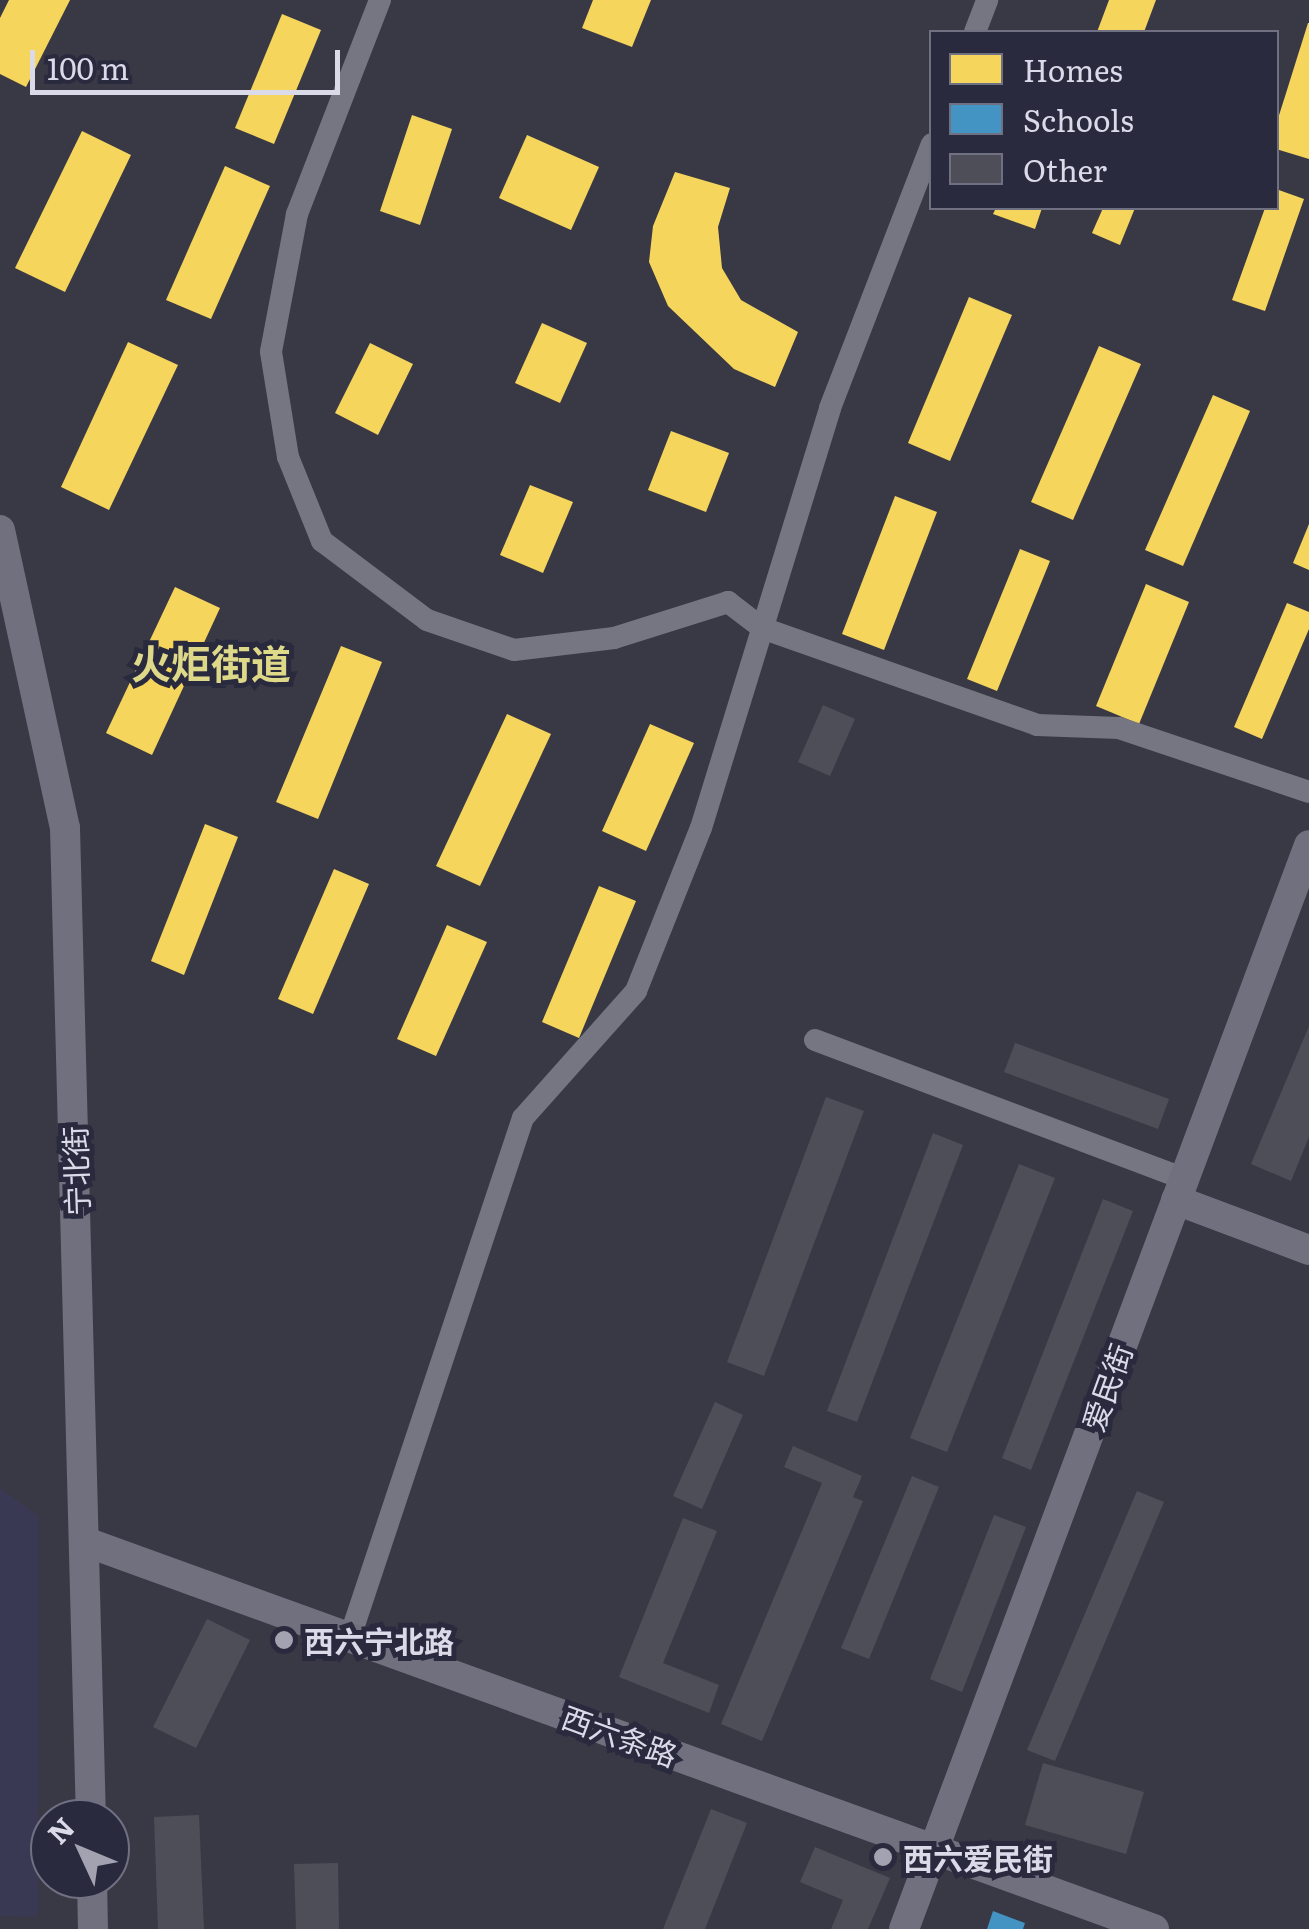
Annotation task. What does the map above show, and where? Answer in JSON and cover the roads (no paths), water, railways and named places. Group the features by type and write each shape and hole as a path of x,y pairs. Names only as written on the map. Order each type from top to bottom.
{"street":[{"path":"380,0 297,214 271,352 288,457 322,541 427,620 514,650 614,638 728,602 762,628 1037,725 1119,728 1309,792"},
{"path":"975,30 987,0"},
{"path":"350,1637 523,1118 636,991 700,828 830,408 929,152"},
{"name":"宁北街","path":"0,530 65,828 91,1799"},
{"name":"爱民街","path":"904,1929 1308,852"},
{"path":"815,1040 1180,1189 1309,1250"},
{"name":"西六条路","path":"86,1542 1154,1929"},
{"path":"92,1899 93,1929"}],"place":[{"name":"西六宁北路","path":"284,1640"},
{"name":"西六爱民街","path":"883,1857"}],"district":[{"name":"火炬街道","path":"211,662"}]}
